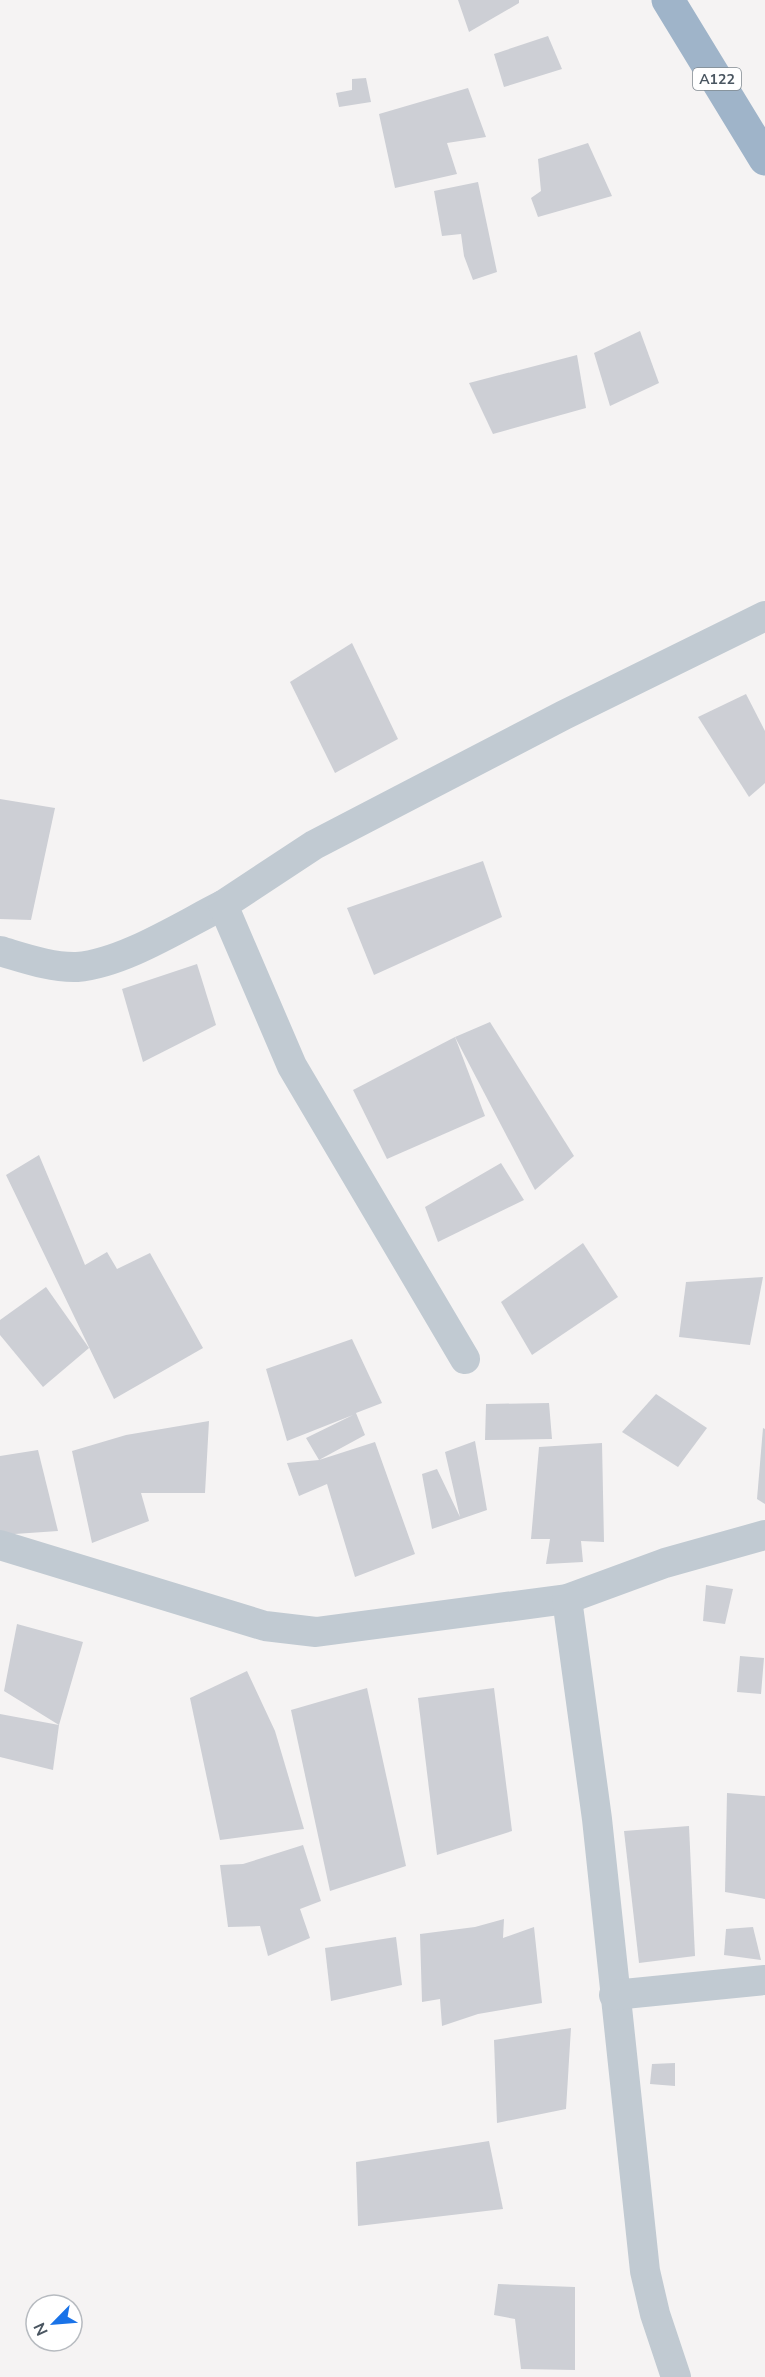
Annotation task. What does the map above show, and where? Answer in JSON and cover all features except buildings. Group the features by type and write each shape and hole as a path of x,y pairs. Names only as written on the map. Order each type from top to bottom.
{"highway":[{"name":"A122","path":"668,0 765,159"}],"street":[{"path":"0,951 34,961 77,967 116,958 223,905 314,845 564,715 765,616"},
{"path":"223,905 292,1066 465,1359"},
{"path":"0,1545 265,1626 316,1632 567,1599 665,1563 765,1535"},
{"path":"567,1599 597,1819 645,2271 655,2314 676,2377"},
{"path":"614,1995 765,1980"}]}
